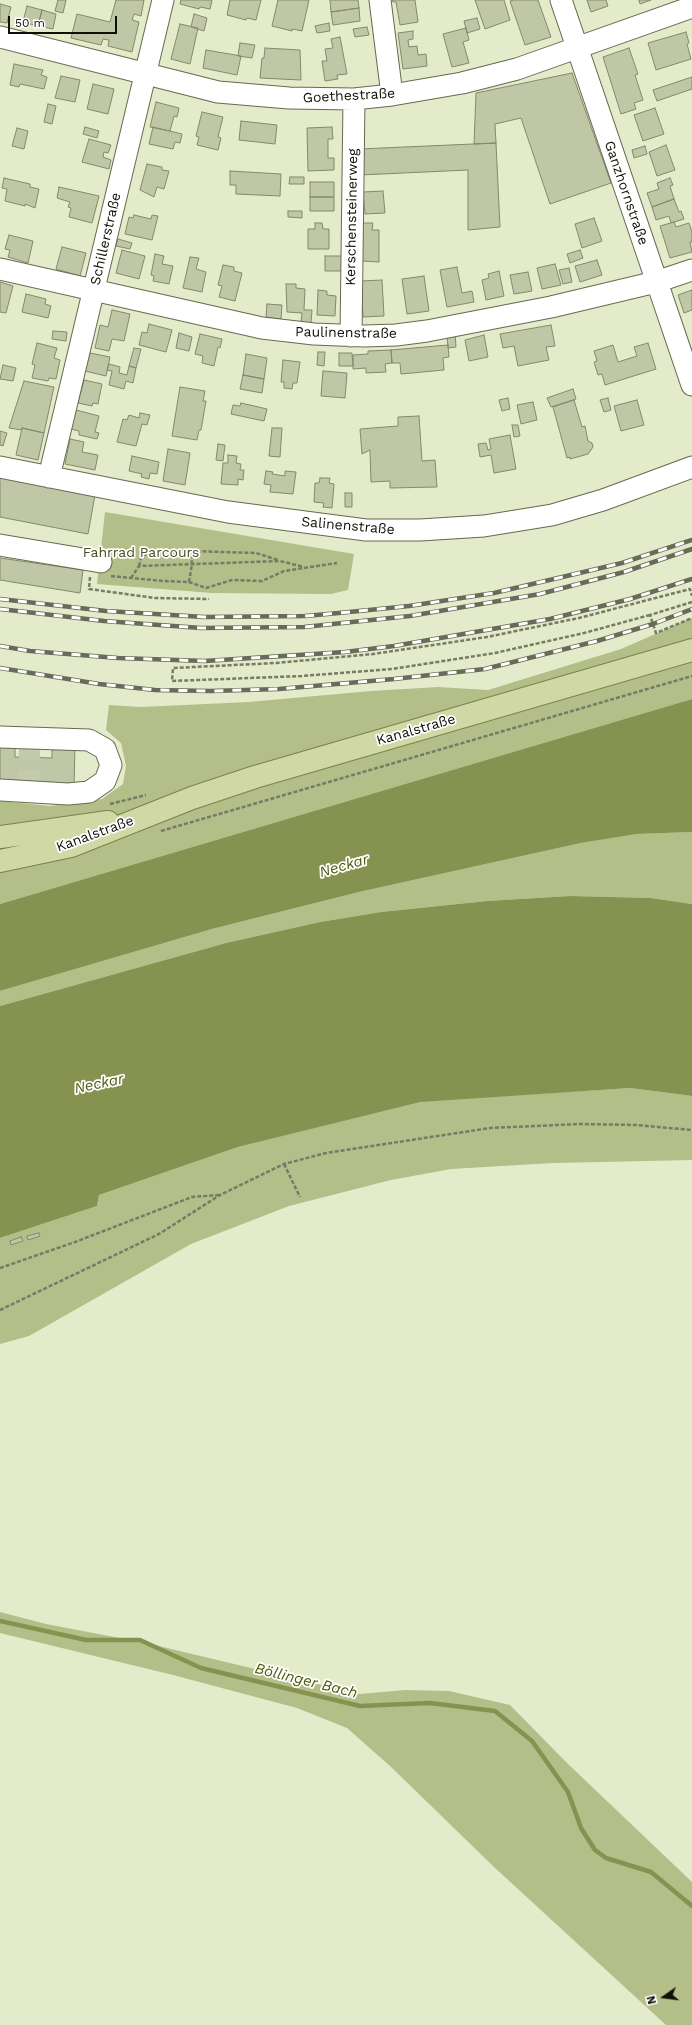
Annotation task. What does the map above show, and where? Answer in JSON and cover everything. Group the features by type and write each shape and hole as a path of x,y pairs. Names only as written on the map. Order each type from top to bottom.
{"main road":[{"name":"Kanalstraße","path":"0,861 71,846 150,825 255,777 692,650"},
{"name":"Kanalstraße","path":"0,837 150,825"}],"street":[{"name":"Schillerstraße","path":"49,477 163,0"},
{"path":"380,0 392,95"},
{"name":"Ganzhornstraße","path":"561,0 692,385"},
{"name":"Goethestraße","path":"0,37 145,75 218,92 289,98 354,99 392,95 462,83 510,71 692,7"},
{"name":"Kerschensteinerweg","path":"351,336 354,99"},
{"name":"Paulinenstraße","path":"0,269 262,328 314,334 351,336 396,335 427,331 551,307 656,282 692,270"},
{"name":"Salinenstraße","path":"0,468 228,512 366,530 420,530 484,526 552,515 603,500 692,467"},
{"path":"0,545 96,561"},
{"path":"0,737 89,740 105,749 111,765 105,781 89,792 68,794 0,790"}],"path":[{"path":"131,578 139,566 142,555 191,551 256,553 280,561 306,567"},
{"path":"189,582 192,564 191,551"},
{"path":"96,561 110,576 189,582 206,588 232,580 262,581 284,571 337,562"},
{"path":"96,561 89,589 154,598 209,599"},
{"path":"139,566 280,561"},
{"path":"692,596 690,589 578,618 487,637 373,654 276,663 172,668 172,681 302,676 392,668 495,653 584,633 692,602"},
{"path":"650,615 656,633 692,618"},
{"path":"150,825 692,676"},
{"path":"0,1310 159,1234 220,1195 284,1164 326,1153 490,1128 580,1124 636,1125 692,1130"},
{"path":"284,1164 300,1196"},
{"path":"0,1268 75,1242 192,1197 220,1195"}],"green space":[{"name":"Fahrrad Parcours","path":"105,512 354,554 348,590 331,594 212,593 97,584"},
{"path":"692,618 692,699 0,904 0,801 50,806 102,799 123,784 126,766 121,743 106,730 109,705 141,707 249,702 371,691 438,687 488,690 621,649"},
{"path":"692,832 692,904 651,898 570,896 487,901 381,912 320,922 226,943 0,1006 0,991 212,929 359,892 581,843 637,834"},
{"path":"630,1088 692,1096 692,1160 553,1163 451,1169 391,1180 289,1206 191,1244 29,1336 0,1344 0,1238 97,1206 99,1195 238,1147 420,1101"},
{"path":"0,1612 46,1624 146,1643 360,1694 405,1690 449,1691 510,1705 567,1763 692,1882 692,2025 666,2025 494,1867 390,1766 347,1728 297,1708 173,1675 0,1633"}],"water":[{"name":"Neckar","path":"692,699 692,832 637,834 581,843 359,892 212,929 0,991 0,904"},
{"name":"Neckar","path":"570,896 651,898 692,904 692,1096 630,1088 420,1102 238,1147 99,1195 97,1206 0,1238 0,1006 226,943 320,922 381,912 487,901"}],"building":[{"path":"58,0 66,0 63,13 55,11"},
{"path":"116,0 144,0 141,16 134,14 132,20 139,22 132,52 108,46 109,40 103,39 101,45 71,38 77,14 110,22"},
{"path":"181,0 212,0 210,9 200,7 199,9 180,4"},
{"path":"230,0 261,0 256,20 247,18 246,20 227,15"},
{"path":"278,0 309,0 302,31 292,29 292,31 272,26"},
{"path":"330,0 358,0 359,8 331,12"},
{"path":"392,0 415,0 418,22 400,25 396,2 393,2"},
{"path":"475,0 504,0 510,20 485,29"},
{"path":"538,0 551,37 525,45 510,1"},
{"path":"587,0 606,0 608,6 591,12"},
{"path":"639,0 651,0 640,4"},
{"path":"0,4 11,7 7,23 0,22"},
{"path":"27,6 42,10 38,26 23,22"},
{"path":"359,8 360,21 333,25 331,12"},
{"path":"42,10 56,14 53,29 38,26"},
{"path":"194,14 207,18 204,31 191,27"},
{"path":"477,18 480,29 467,33 464,21"},
{"path":"329,23 330,31 317,33 315,26"},
{"path":"180,24 198,28 190,64 171,59"},
{"path":"367,27 369,35 355,37 353,29"},
{"path":"466,28 469,40 463,42 469,63 452,67 443,34"},
{"path":"413,31 413,39 408,40 409,47 417,46 418,55 426,54 427,66 403,69 398,33"},
{"path":"686,32 689,43 687,44 691,59 656,70 648,43"},
{"path":"340,37 347,74 337,75 338,79 325,81 322,61 327,61 325,49 333,48 331,39"},
{"path":"240,43 255,45 252,58 238,56"},
{"path":"265,48 300,50 301,80 260,78 262,58 264,58"},
{"path":"629,48 638,74 635,75 643,100 634,103 636,109 621,114 603,57"},
{"path":"206,50 241,56 237,75 203,68"},
{"path":"14,64 43,70 41,75 47,77 44,89 20,84 19,87 10,85"},
{"path":"572,73 611,183 550,204 521,118 495,124 496,143 474,144 476,93"},
{"path":"61,76 80,80 75,102 55,98"},
{"path":"692,77 692,89 657,101 653,90"},
{"path":"93,84 114,89 108,114 87,109"},
{"path":"156,102 179,108 177,117 174,116 170,131 150,127"},
{"path":"48,104 56,106 52,124 44,122"},
{"path":"655,108 664,134 643,141 634,115"},
{"path":"202,112 223,117 218,137 221,138 218,150 197,145 199,137 196,136"},
{"path":"241,121 277,125 275,144 239,140"},
{"path":"85,127 99,131 97,138 83,134"},
{"path":"153,127 182,134 180,143 175,142 173,149 149,144"},
{"path":"332,127 333,139 328,139 328,158 334,158 334,170 308,171 307,128"},
{"path":"17,128 28,131 24,149 12,146"},
{"path":"89,139 111,145 108,153 104,152 103,157 111,160 109,169 82,162"},
{"path":"496,143 500,227 468,230 468,170 360,175 359,149"},
{"path":"666,145 675,170 657,176 649,152"},
{"path":"645,146 647,154 634,158 632,150"},
{"path":"147,164 162,167 162,170 169,171 164,189 157,187 154,197 140,190"},
{"path":"230,171 281,174 280,196 236,194 236,185 230,185"},
{"path":"290,177 304,177 304,184 289,184"},
{"path":"4,178 30,184 30,187 39,189 35,208 25,204 25,206 5,201 7,189 2,188"},
{"path":"670,178 673,185 670,186 674,199 652,207 647,193 659,189 657,183"},
{"path":"310,182 334,182 334,197 310,197"},
{"path":"59,187 99,196 92,223 69,217 71,208 68,207 70,202 57,198"},
{"path":"383,191 385,213 365,214 363,192"},
{"path":"310,197 334,197 334,211 310,211"},
{"path":"674,199 679,212 681,211 684,219 671,223 669,216 656,220 652,207"},
{"path":"288,211 302,211 302,218 288,217"},
{"path":"134,215 151,219 152,215 158,216 152,240 125,234 129,217 133,218"},
{"path":"594,218 602,241 582,248 575,224"},
{"path":"674,222 676,227 689,223 692,232 692,242 690,242 692,252 670,258 660,226"},
{"path":"315,223 322,223 323,229 329,229 329,249 308,249 308,229 315,229"},
{"path":"361,223 373,223 372,230 379,230 379,262 361,261"},
{"path":"9,235 33,241 28,263 8,257 10,250 5,249"},
{"path":"118,239 132,243 130,249 116,246"},
{"path":"62,247 86,253 80,276 56,269"},
{"path":"122,250 145,256 139,279 116,273"},
{"path":"580,250 583,258 570,263 567,254"},
{"path":"155,254 164,256 162,264 173,266 169,284 153,281 154,276 151,275"},
{"path":"325,256 342,256 342,271 325,271"},
{"path":"190,257 199,258 196,269 206,272 202,292 183,288"},
{"path":"597,260 602,275 580,282 575,266"},
{"path":"555,264 561,285 542,289 537,268"},
{"path":"223,265 234,267 234,271 242,273 235,301 219,297 222,286 218,285"},
{"path":"457,267 462,293 472,291 474,302 447,307 440,270"},
{"path":"569,268 572,282 563,284 559,270"},
{"path":"499,271 504,296 486,300 482,280 489,278 488,274"},
{"path":"528,272 532,291 514,294 510,275"},
{"path":"424,276 429,311 407,314 402,279"},
{"path":"382,280 384,316 363,317 361,281"},
{"path":"0,282 13,286 6,313 0,312"},
{"path":"286,284 296,284 296,288 305,289 304,310 312,310 311,323 301,322 302,313 287,312"},
{"path":"318,290 327,291 327,295 336,296 335,316 317,315"},
{"path":"692,290 692,310 684,313 678,295"},
{"path":"26,294 46,299 45,304 51,306 48,318 22,312"},
{"path":"267,304 282,305 281,319 266,317"},
{"path":"112,310 130,314 124,341 112,339 109,351 95,348 100,325 108,327"},
{"path":"149,324 172,330 166,352 139,345 142,332 147,333"},
{"path":"551,325 555,346 546,347 549,360 518,366 514,346 503,348 500,334"},
{"path":"53,331 67,332 66,341 52,339"},
{"path":"179,333 192,337 189,351 176,348"},
{"path":"455,333 456,347 448,348 447,334"},
{"path":"200,334 222,339 220,348 218,347 214,366 202,363 203,356 195,354"},
{"path":"484,335 488,357 469,361 465,340"},
{"path":"37,343 57,348 54,358 60,360 56,379 49,378 48,381 32,378 35,365 32,364"},
{"path":"648,343 656,369 605,385 602,374 598,375 594,362 597,361 594,351 613,345 618,362 637,356 634,347"},
{"path":"448,345 449,357 443,358 444,370 401,374 400,363 392,363 391,350"},
{"path":"134,348 141,349 136,368 129,366"},
{"path":"391,350 392,363 385,364 386,372 366,373 366,368 353,369 353,355 368,354 368,351"},
{"path":"318,352 325,352 324,366 317,365"},
{"path":"90,353 110,357 106,376 85,371"},
{"path":"339,353 352,353 353,366 339,366"},
{"path":"246,354 267,358 264,379 243,375"},
{"path":"283,360 300,362 297,383 293,383 292,389 284,388 284,382 281,382"},
{"path":"109,364 120,367 119,373 127,375 129,366 136,368 133,383 126,381 124,389 109,385 112,371 107,370"},
{"path":"3,365 16,368 13,381 0,379"},
{"path":"323,371 347,373 345,398 321,396"},
{"path":"243,375 264,379 262,393 240,389"},
{"path":"84,380 102,384 98,404 93,403 92,406 78,403"},
{"path":"24,381 54,387 44,433 22,428 22,430 9,428"},
{"path":"180,387 205,391 203,401 206,401 201,430 199,430 197,440 172,436"},
{"path":"573,389 576,399 551,407 547,398"},
{"path":"508,398 510,409 502,411 499,400"},
{"path":"608,398 611,410 604,412 600,400"},
{"path":"574,400 582,427 585,426 588,441 592,443 593,447 588,454 570,459 570,457 567,458 553,407"},
{"path":"637,400 644,425 621,431 614,406"},
{"path":"533,402 537,420 521,424 517,405"},
{"path":"241,403 267,409 264,421 231,414 233,405 240,406"},
{"path":"76,410 99,416 95,432 99,433 97,439 79,435 79,431 71,429"},
{"path":"140,413 150,415 147,425 142,424 136,446 117,442 123,419 127,420 129,415 139,418"},
{"path":"419,416 422,461 435,460 437,487 390,488 390,481 371,482 370,450 362,454 360,429 398,426 398,417"},
{"path":"512,425 518,425 520,436 514,437"},
{"path":"22,428 44,433 38,460 16,455"},
{"path":"272,428 282,428 280,457 269,456"},
{"path":"0,431 7,433 3,446 0,445"},
{"path":"510,435 516,469 494,473 491,455 480,457 478,444 486,443 488,450 491,449 489,439"},
{"path":"70,439 84,442 82,452 98,455 95,470 65,464"},
{"path":"218,444 225,445 223,461 216,460"},
{"path":"168,449 190,453 185,485 163,481"},
{"path":"228,455 237,456 236,463 241,464 240,470 244,470 243,480 238,479 238,485 221,484 223,463 228,463"},
{"path":"132,456 159,462 157,474 150,473 149,479 141,477 142,474 129,471"},
{"path":"266,471 273,472 272,474 285,476 285,471 296,472 293,494 270,492 271,485 264,484"},
{"path":"0,476 95,495 88,534 0,517"},
{"path":"320,478 330,478 329,483 334,484 332,508 323,507 324,503 314,502 315,483 319,483"},
{"path":"345,493 352,493 352,507 345,507"},
{"path":"0,558 83,570 80,593 0,580"},
{"path":"0,743 15,744 15,757 52,758 52,746 75,746 74,786 0,784"},
{"path":"39,1233 40,1236 28,1240 27,1236"},
{"path":"21,1237 23,1241 11,1245 10,1241"}],"waterway":[{"name":"Böllinger Bach","path":"0,1621 86,1640 140,1640 201,1668 360,1706 430,1703 495,1711 532,1741 568,1792 581,1828 595,1850 606,1858 651,1872 692,1906"}],"tunnel":[{"path":"28,791 30,738"}],"railway":[{"path":"0,599 106,611 204,617 305,616 409,606 494,593 622,563 692,540"},
{"path":"0,609 104,621 201,628 304,627 410,616 540,594 624,572 692,549"},
{"path":"0,646 30,651 118,658 205,661 345,652 394,646 550,619 630,599 692,579"},
{"path":"0,668 99,684 155,690 211,691 279,689 485,669 597,641 653,624 692,609"}]}
